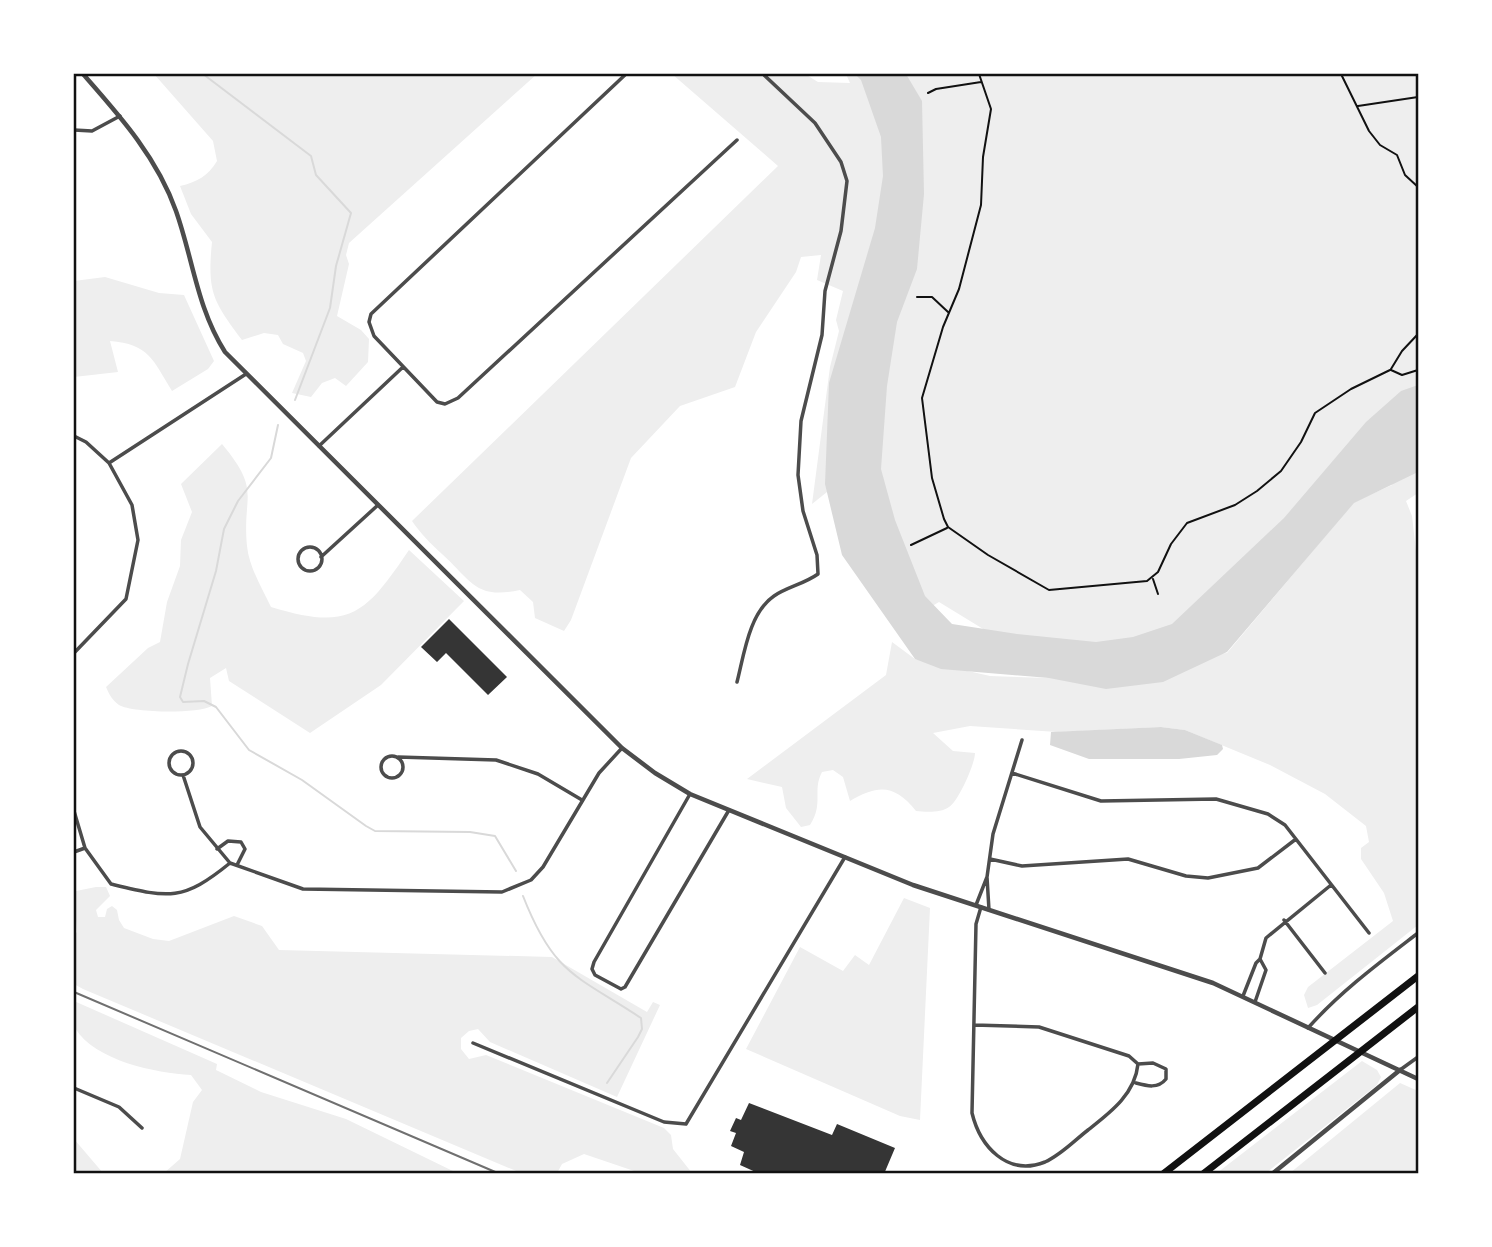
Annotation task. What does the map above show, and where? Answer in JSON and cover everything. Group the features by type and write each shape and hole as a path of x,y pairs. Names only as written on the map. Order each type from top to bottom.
{"highway":[{"path":"1163,1174 1419,976"},
{"path":"1203,1174 1419,1007"}],"street":[{"path":"83,74 120,116 155,166 175,207 209,326 225,352 622,748 655,773 690,794 913,885 1194,976 1243,996 1419,1079"},
{"path":"626,74 371,314 370,329 438,402 445,404 458,398 737,140"},
{"path":"737,682 748,639 761,608 774,596 818,574 817,555 803,512 798,475 801,421 822,335 825,291 847,201 847,181 842,162 815,123 763,74"},
{"path":"74,130 92,131 120,116"},
{"path":"319,446 403,367"},
{"path":"109,463 246,374"},
{"path":"74,436 86,442 109,463 132,505 138,540 126,599 74,653"},
{"path":"321,557 318,551 311,547 304,548 298,558 300,565 310,570 320,565 321,557 378,505"},
{"path":"1023,740 996,819 976,924 974,1120 993,1154 1007,1162 1026,1165 1045,1162 1111,1112 1136,1083 1138,1064"},
{"path":"183,775 200,827 230,863 303,890 502,891 519,886 543,867 599,773 622,748"},
{"path":"178,751 189,754 193,760 192,768 183,775 171,771 168,763 171,755 178,751"},
{"path":"398,757 403,764 402,771 397,777 386,776 381,771 383,760 388,756 496,760 538,774 582,800"},
{"path":"1012,773 1101,800 1216,799 1278,819 1369,933"},
{"path":"690,794 594,962 592,969 595,975 621,989 625,987 729,810"},
{"path":"74,811 85,848 111,884 164,897 201,887 230,863"},
{"path":"990,859 1022,866 1128,859 1186,876 1208,878 1258,868 1296,839"},
{"path":"218,849 228,841 241,842 244,849 237,865"},
{"path":"74,852 85,848"},
{"path":"473,1043 664,1122 682,1126 691,1119 845,856"},
{"path":"987,877 989,910"},
{"path":"1243,996 1255,963 1260,959 1266,938 1284,920 1331,885"},
{"path":"1284,920 1325,973"},
{"path":"1308,1028 1325,1006 1348,986 1419,933"},
{"path":"1255,1002 1266,971 1260,959"},
{"path":"974,1025 1039,1027 1129,1056 1138,1064 1160,1065 1167,1073 1166,1079 1157,1086 1136,1083"},
{"path":"1272,1174 1419,1056"},
{"path":"74,1088 119,1107 142,1128"}],"path":[{"path":"979,74 991,109 983,156 981,205 963,275 927,376 921,406 932,478 948,527 1030,582 1049,590 1139,583 1152,578 1186,523 1235,505 1266,484 1296,449 1315,413 1351,389 1390,370 1402,351 1419,334"},
{"path":"1341,74 1376,141 1397,155 1405,175 1419,187"},
{"path":"928,93 936,89 982,82"},
{"path":"1357,107 1419,97"},
{"path":"917,297 932,297 949,313"},
{"path":"1390,370 1402,374 1419,370"},
{"path":"911,545 935,536 948,527"},
{"path":"1152,578 1158,594"}],"shaded area":[{"path":"154,74 537,74 349,243 346,255 349,264 337,316 361,330 369,339 368,362 346,386 335,378 322,383 311,397 292,393 306,361 303,353 283,344 278,335 264,333 242,340 218,305 210,273 212,242 191,214 180,186 202,178 214,166 217,161 213,141"},
{"path":"672,74 805,74 818,82 850,83 846,74 1418,74 1418,493 1406,501 1412,516 1418,569 1418,925 1317,1005 1308,1008 1304,995 1308,987 1393,921 1384,893 1361,859 1361,848 1369,842 1366,826 1325,794 1270,765 1185,730 1161,727 1057,732 970,726 933,733 953,751 975,753 965,782 949,807 938,811 916,811 901,796 886,790 860,795 850,801 843,777 833,770 822,772 814,817 810,825 801,827 786,808 782,787 747,779 886,675 892,642 915,659 990,676 1049,678 1227,653 1354,502 1392,485 1371,460 1227,643 1024,654 939,602 907,621 842,480 812,504 830,367 839,331 836,320 843,291 817,280 821,255 801,257 796,272 756,332 735,387 680,406 631,458 571,620 564,631 535,618 533,602 520,590 493,592 475,586 412,521 778,166"},
{"path":"855,74 906,74 922,101 924,194 917,269 897,322 887,386 881,469 895,520 925,596 952,624 1096,642 1133,637 1172,624 1284,518 1366,422 1401,391 1418,385 1418,472 1354,503 1227,652 1163,682 1106,689 1049,678 941,669 915,659 842,555 825,484 829,383 875,228 883,176 881,137 861,80"},
{"path":"105,277 159,293 184,295 214,361 208,369 172,391 154,362 142,350 110,341 118,372 74,377 74,281"},
{"path":"222,444 242,473 246,484 248,554 271,607 320,617 338,617 353,612 380,590 409,550 464,601 381,685 310,733 229,681 226,668 210,678 212,706 204,709 165,712 126,708 114,701 106,687 148,648 160,642 167,602 180,566 181,540 192,512 181,484"},
{"path":"1161,727 1185,730 1222,745 1223,749 1217,755 1179,759 1089,759 1050,745 1051,732"},
{"path":"106,887 110,896 96,910 98,917 105,917 107,909 112,906 117,910 124,928 153,939 169,941 234,916 262,926 279,950 552,957 647,1012 653,1002 660,1005 617,1097 490,1042 478,1029 469,1031 461,1038 461,1049 469,1059 486,1055 664,1128 671,1135 673,1149 692,1173 640,1173 584,1154 562,1164 557,1173 521,1173 83,989 74,984 74,935 77,932 74,895 76,891"},
{"path":"904,898 930,908 920,1120 900,1116 746,1049 800,947 843,971 855,955 869,965"},
{"path":"74,1001 217,1064 216,1070 261,1092 346,1119 457,1173 164,1173 180,1159 193,1102 202,1090 191,1075 144,1068 111,1057 97,1049 75,1028"},
{"path":"1362,1061 1377,1070 1381,1077 1377,1085 1266,1173 1217,1173"},
{"path":"1400,1083 1418,1091 1418,1173 1290,1173"},
{"path":"74,1139 103,1173 74,1173"}],"building":[{"path":"449,619 507,677 488,695 446,653 437,662 421,647"},
{"path":"749,1103 832,1135 837,1124 895,1148 884,1174 760,1174 740,1165 744,1152 731,1146 736,1133 730,1131 736,1118 741,1120"}],"waterway":[{"path":"203,74 311,156 316,175 351,213 336,266 330,308 295,400"},
{"path":"278,425 271,458 238,501 224,529 216,571 180,697 183,702 204,701 216,707 249,750 302,780 375,831 470,832 495,836 516,871"},
{"path":"523,896 534,922 557,958 583,981 641,1018 642,1029 638,1037 607,1083"}],"railway":[{"path":"74,992 500,1174"}]}
